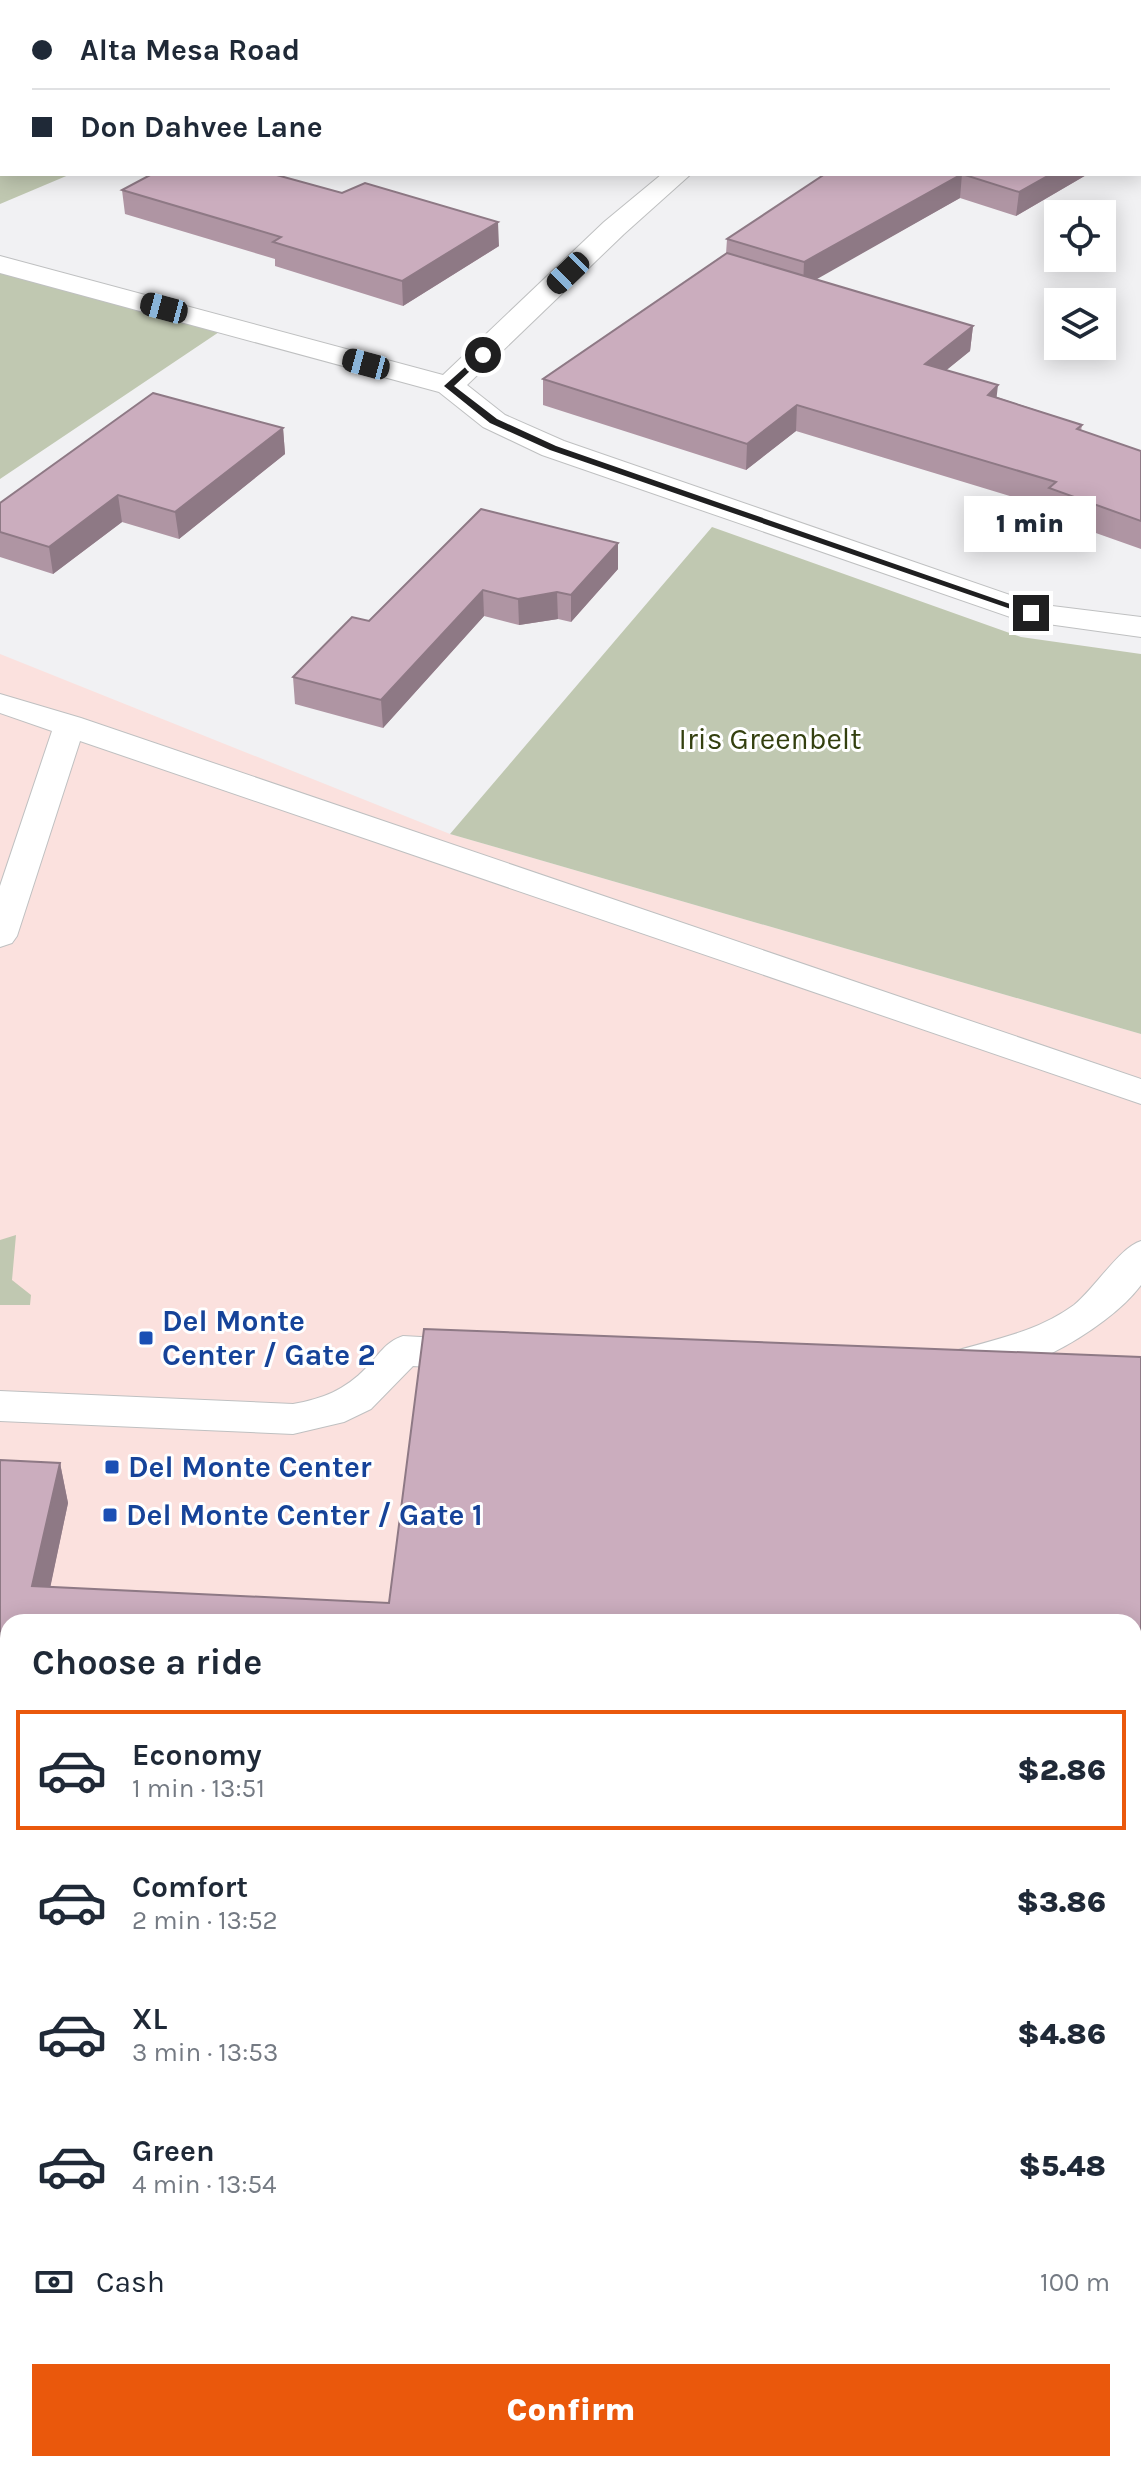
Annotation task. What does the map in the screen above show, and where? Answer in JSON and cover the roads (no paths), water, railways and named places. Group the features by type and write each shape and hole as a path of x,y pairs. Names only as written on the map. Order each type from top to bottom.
{"street":[{"path":"449,386 614,228 676,176"},
{"path":"0,264 449,386 494,421 568,453 1031,613 1141,627"}],"lane":[{"path":"0,703 70,724 199,771 1141,1092"},
{"path":"0,936 70,724"},
{"path":"917,1368 996,1356 1078,1324 1106,1303 1141,1255"},
{"path":"0,1406 293,1419 327,1414 355,1402 379,1383 403,1351 506,1357"}],"place":[{"name":"Del Monte Center / Gate 2","path":"146,1338"},
{"name":"Del Monte Center","path":"112,1467"},
{"name":"Del Monte Center / Gate 1","path":"110,1515"}],"park label":[{"name":"Iris Greenbelt","path":"770,739"}]}
